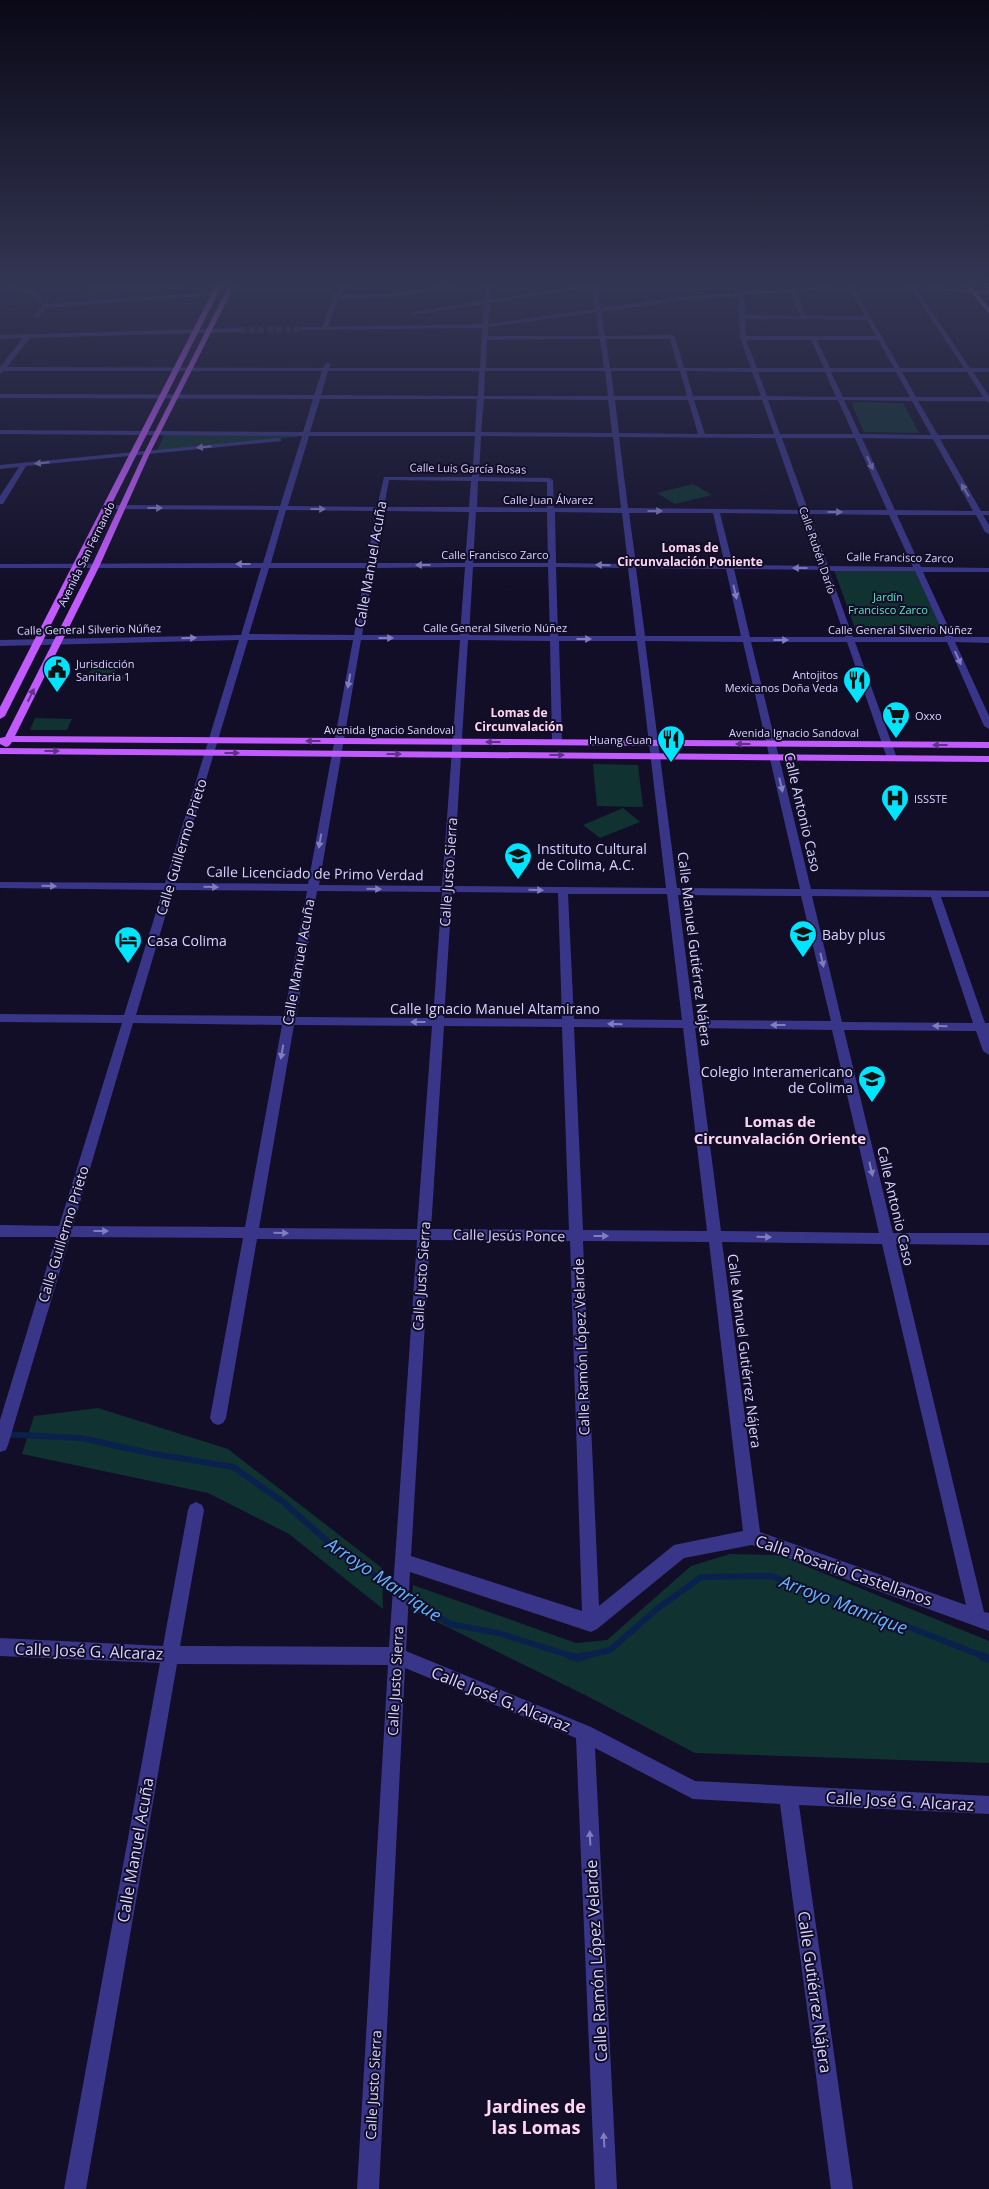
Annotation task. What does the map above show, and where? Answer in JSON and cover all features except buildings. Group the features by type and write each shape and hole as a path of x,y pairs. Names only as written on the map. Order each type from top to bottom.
{"main road":[{"name":"Avenida San Fernando","path":"0,716 167,389"},
{"name":"Avenida San Fernando","path":"1,753 5,740 96,564 147,453 180,389"},
{"name":"Avenida Ignacio Sandoval","path":"5,740 989,746"},
{"name":"Avenida Ignacio Sandoval","path":"1,753 456,754 989,759"}],"street":[{"name":"Calle Guillermo Prieto","path":"0,1445 319,389"},
{"name":"Calle Justo Sierra","path":"368,2189 401,1566 482,389"},
{"name":"Calle Manuel Gutiérrez Nájera","path":"611,389 752,1537"},
{"path":"687,389 702,435"},
{"name":"Calle Rubén Darío","path":"762,389 892,758"},
{"path":"837,389 989,726"},
{"path":"908,389 989,532"},
{"path":"982,389 989,400"},
{"path":"0,396 690,397 989,400"},
{"path":"0,432 989,437"},
{"path":"0,468 305,435"},
{"path":"0,502 24,465"},
{"name":"Calle Luis García Rosas","path":"386,478 550,480 550,510"},
{"name":"Calle Manuel Acuña","path":"218,1418 386,478"},
{"name":"Calle Juan Álvarez","path":"107,507 989,513"},
{"path":"550,510 557,742"},
{"name":"Calle Antonio Caso","path":"716,511 888,1238 983,1619"},
{"name":"Calle Francisco Zarco","path":"0,566 370,564 989,570"},
{"name":"Calle General Silverio Núñez","path":"0,643 244,637 989,640"},
{"name":"Calle Licenciado de Primo Verdad","path":"0,885 989,894"},
{"name":"Calle Ramón López Velarde","path":"563,890 591,1623"},
{"path":"935,894 985,1027 989,1050"},
{"name":"Calle Ignacio Manuel Altamirano","path":"0,1018 985,1027"},
{"name":"Calle Jesús Ponce","path":"0,1230 989,1239"},
{"name":"Calle Manuel Acuña","path":"75,2189 196,1510"},
{"name":"Calle Rosario Castellanos","path":"591,1623 680,1551 752,1537 983,1619"},
{"path":"401,1566 591,1623"},
{"name":"Calle José G. Alcaraz","path":"0,1647 170,1655 396,1656 584,1732 693,1790 989,1805"},
{"name":"Calle Ramón López Velarde","path":"584,1732 606,2189"},
{"name":"Calle Gutiérrez Nájera","path":"788,1795 842,2189"}],"green space":[{"path":"851,402 903,403 919,433 864,432"},
{"path":"297,434 297,437 157,451 164,435"},
{"path":"693,484 712,495 675,504 657,493"},
{"name":"Jardín Francisco Zarco","path":"834,570 915,571 944,634 857,634"},
{"path":"97,663 114,666 116,673 127,677 117,683 88,674"},
{"path":"35,718 72,719 67,730 30,730"},
{"path":"593,764 638,765 643,807 597,806"},
{"path":"623,808 640,822 600,838 583,825"},
{"path":"98,1408 228,1449 382,1568 383,1609 289,1534 208,1493 22,1454 34,1416"},
{"path":"730,1554 779,1555 989,1641 989,1763 695,1753 587,1696 411,1609 413,1585 576,1643 607,1640 691,1566"}],"waterway":[{"name":"Arroyo Manrique","path":"0,1434 81,1438 149,1453 233,1467 282,1501 344,1556 397,1590"},
{"name":"Arroyo Manrique","path":"580,1657 610,1650 657,1609 701,1577 771,1576 860,1608 985,1657"},
{"name":"Arroyo Manrique","path":"404,1595 450,1624 498,1633 575,1657"},
{"name":"Arroyo Manrique","path":"571,1656 577,1658 585,1656"},
{"name":"Arroyo Manrique","path":"982,1656 989,1659"}],"place":[{"name":"Jurisdicción Sanitaria 1","path":"57,693"},
{"name":"Antojitos Mexicanos Doña Veda","path":"857,704"},
{"name":"Oxxo","path":"896,739"},
{"name":"Huang Cuan","path":"671,763"},
{"name":"ISSSTE","path":"895,822"},
{"name":"Instituto Cultural de Colima, A.C.","path":"518,880"},
{"name":"Baby plus","path":"803,958"},
{"name":"Casa Colima","path":"128,964"},
{"name":"Colegio Interamericano de Colima","path":"872,1103"}],"district":[{"name":"Lomas de Circunvalación Poniente","path":"690,554"},
{"name":"Lomas de Circunvalación","path":"519,719"},
{"name":"Lomas de Circunvalación Oriente","path":"780,1130"},
{"name":"Jardines de las Lomas","path":"536,2116"}]}
